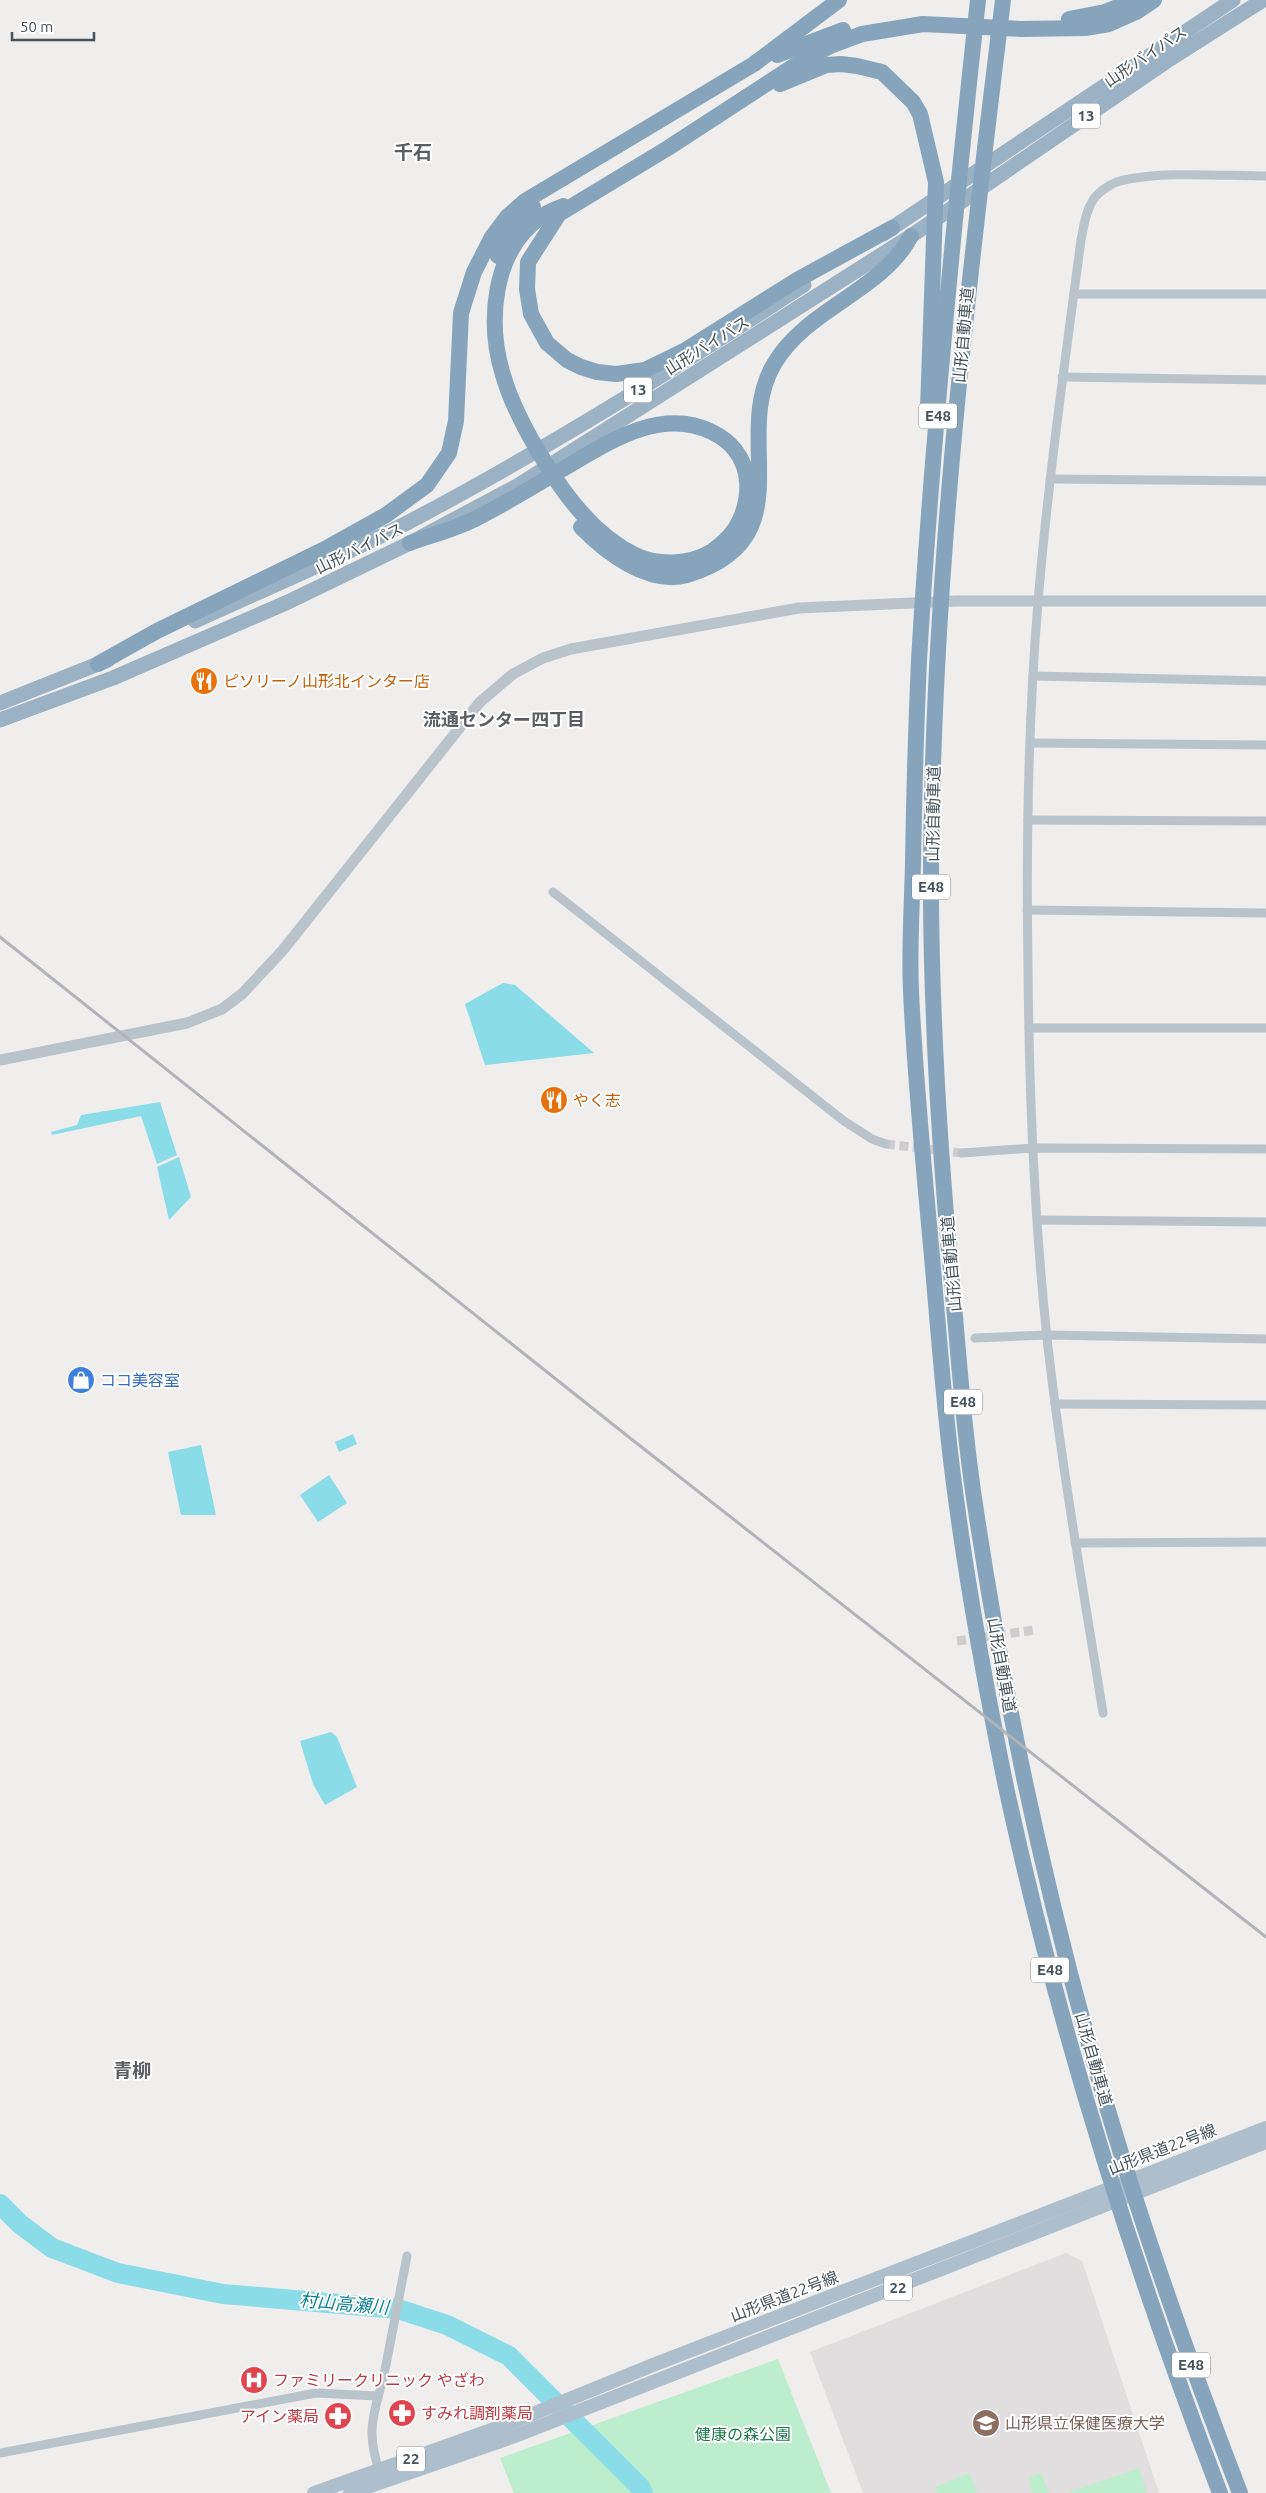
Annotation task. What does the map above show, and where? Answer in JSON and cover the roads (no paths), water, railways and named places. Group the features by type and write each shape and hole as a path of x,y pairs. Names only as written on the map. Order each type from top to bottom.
{"highway":[{"path":"98,664 156,631 323,550 386,515 428,485 449,453 456,421 461,313 474,272 492,237 507,217 525,202 754,64 839,0"},
{"name":"山形自動車道","path":"978,0 950,269 923,563 915,736 911,989 921,1130 950,1454 960,1532 984,1672 1006,1787 1040,1933 1101,2152 1128,2238 1220,2493"},
{"name":"山形自動車道","path":"1003,0 969,274 943,561 938,644 931,897 932,1002 938,1129 968,1450 1002,1672 1026,1789 1084,2025 1147,2235 1186,2350 1240,2493"},
{"path":"754,64 846,30 886,20 946,14 1056,20 1082,18 1105,12 1135,0"},
{"path":"892,228 797,280 684,351 653,367 616,374 597,372 567,360 547,343 531,314 527,289 528,262 559,214 668,148 794,66 830,46 862,34 923,24 1021,29 1085,28 1110,24 1136,12 1154,0"},
{"name":"山形バイパス","path":"0,703 98,664 272,586 403,524 510,466 689,359 892,228 1233,0"},
{"name":"山形バイパス","path":"0,720 157,659 288,602 410,543 517,486 911,236 1167,62 1263,0"},
{"path":"741,100 826,65 857,66 882,72 913,102 920,114 936,182 923,563"},
{"path":"576,171 516,224 500,250 488,290 484,314 487,356 492,379 513,415 537,468 603,548 623,562 643,570 681,576 702,570 722,560 739,546 757,509 761,480 759,413 774,365 783,351 820,316 890,265 902,254 911,236"},
{"path":"513,415 498,356 494,314 504,265 525,232 541,217 601,187"},
{"path":"410,543 473,520 605,444 652,425 676,422 700,426 720,436 733,447 740,457 748,487 747,503 734,531 727,540 702,557 686,562 672,563 637,556 574,513"}],"main road":[{"name":"山形県道22号線","path":"512,2430 631,2374 1266,2128"},
{"name":"山形県道22号線","path":"314,2493 381,2476 512,2430 620,2395 1266,2142"},
{"name":"山形県道22号線","path":"350,2493 381,2476"}],"street":[{"path":"1103,1713 1075,1543 1055,1404 1047,1335 1033,1148 1027,910 1028,820 1033,676 1050,479 1074,294 1086,217 1093,200 1108,186 1123,180 1143,177 1266,176"},
{"path":"1074,294 1266,294"},
{"path":"1062,377 1266,380"},
{"path":"1050,479 1266,481"},
{"path":"0,1060 187,1023 222,1010 259,978 480,702 513,674 543,658 572,649 627,637 799,608 957,601 1266,601"},
{"path":"1033,676 1266,681"},
{"path":"1031,743 1266,744"},
{"path":"1028,820 1266,821"},
{"path":"553,892 844,1121 872,1139 886,1144"},
{"path":"1027,910 1266,913"},
{"path":"1029,1028 1266,1028"},
{"path":"962,1153 1033,1148 1266,1149"},
{"path":"1038,1220 1266,1222"},
{"path":"975,1338 1047,1335 1266,1338"},
{"path":"1055,1404 1266,1405"},
{"path":"1075,1543 1266,1542"},
{"path":"381,2476 372,2444 371,2423 385,2370 407,2256"},
{"path":"0,2453 316,2393 377,2396"}],"water":[{"path":"503,983 515,985 594,1053 485,1065 465,1004"},
{"path":"160,1102 177,1155 157,1164 141,1116 52,1135 51,1132 77,1125 81,1115"},
{"path":"179,1157 191,1197 169,1220 157,1167"},
{"path":"353,1434 357,1444 339,1452 335,1442"},
{"path":"201,1445 216,1515 181,1515 168,1452"},
{"path":"329,1475 347,1503 318,1522 300,1495"},
{"path":"331,1732 337,1737 357,1787 325,1805 313,1784 300,1741"}],"waterway":[{"name":"村山高瀬川","path":"0,2204 20,2224 52,2248 118,2273 223,2294 398,2309 447,2325 509,2356 640,2487 643,2493"}],"tunnel":[{"path":"886,1144 962,1153"},
{"path":"957,1641 1034,1630"}],"railway":[{"path":"0,937 630,1438 1266,1937"}],"place":[{"name":"ピソリーノ山形北インター店","path":"204,681"},
{"name":"やく志","path":"554,1100"},
{"name":"ココ美容室","path":"81,1380"},
{"name":"ファミリークリニック やざわ","path":"254,2380"},
{"name":"すみれ調剤薬局","path":"402,2413"},
{"name":"アイン薬局","path":"338,2416"},
{"name":"山形県立保健医療大学","path":"986,2423"}],"district":[{"name":"千石","path":"413,152"},
{"name":"流通センター四丁目","path":"504,720"},
{"name":"青柳","path":"132,2070"}],"park label":[{"name":"健康の森公園","path":"743,2434"}]}
